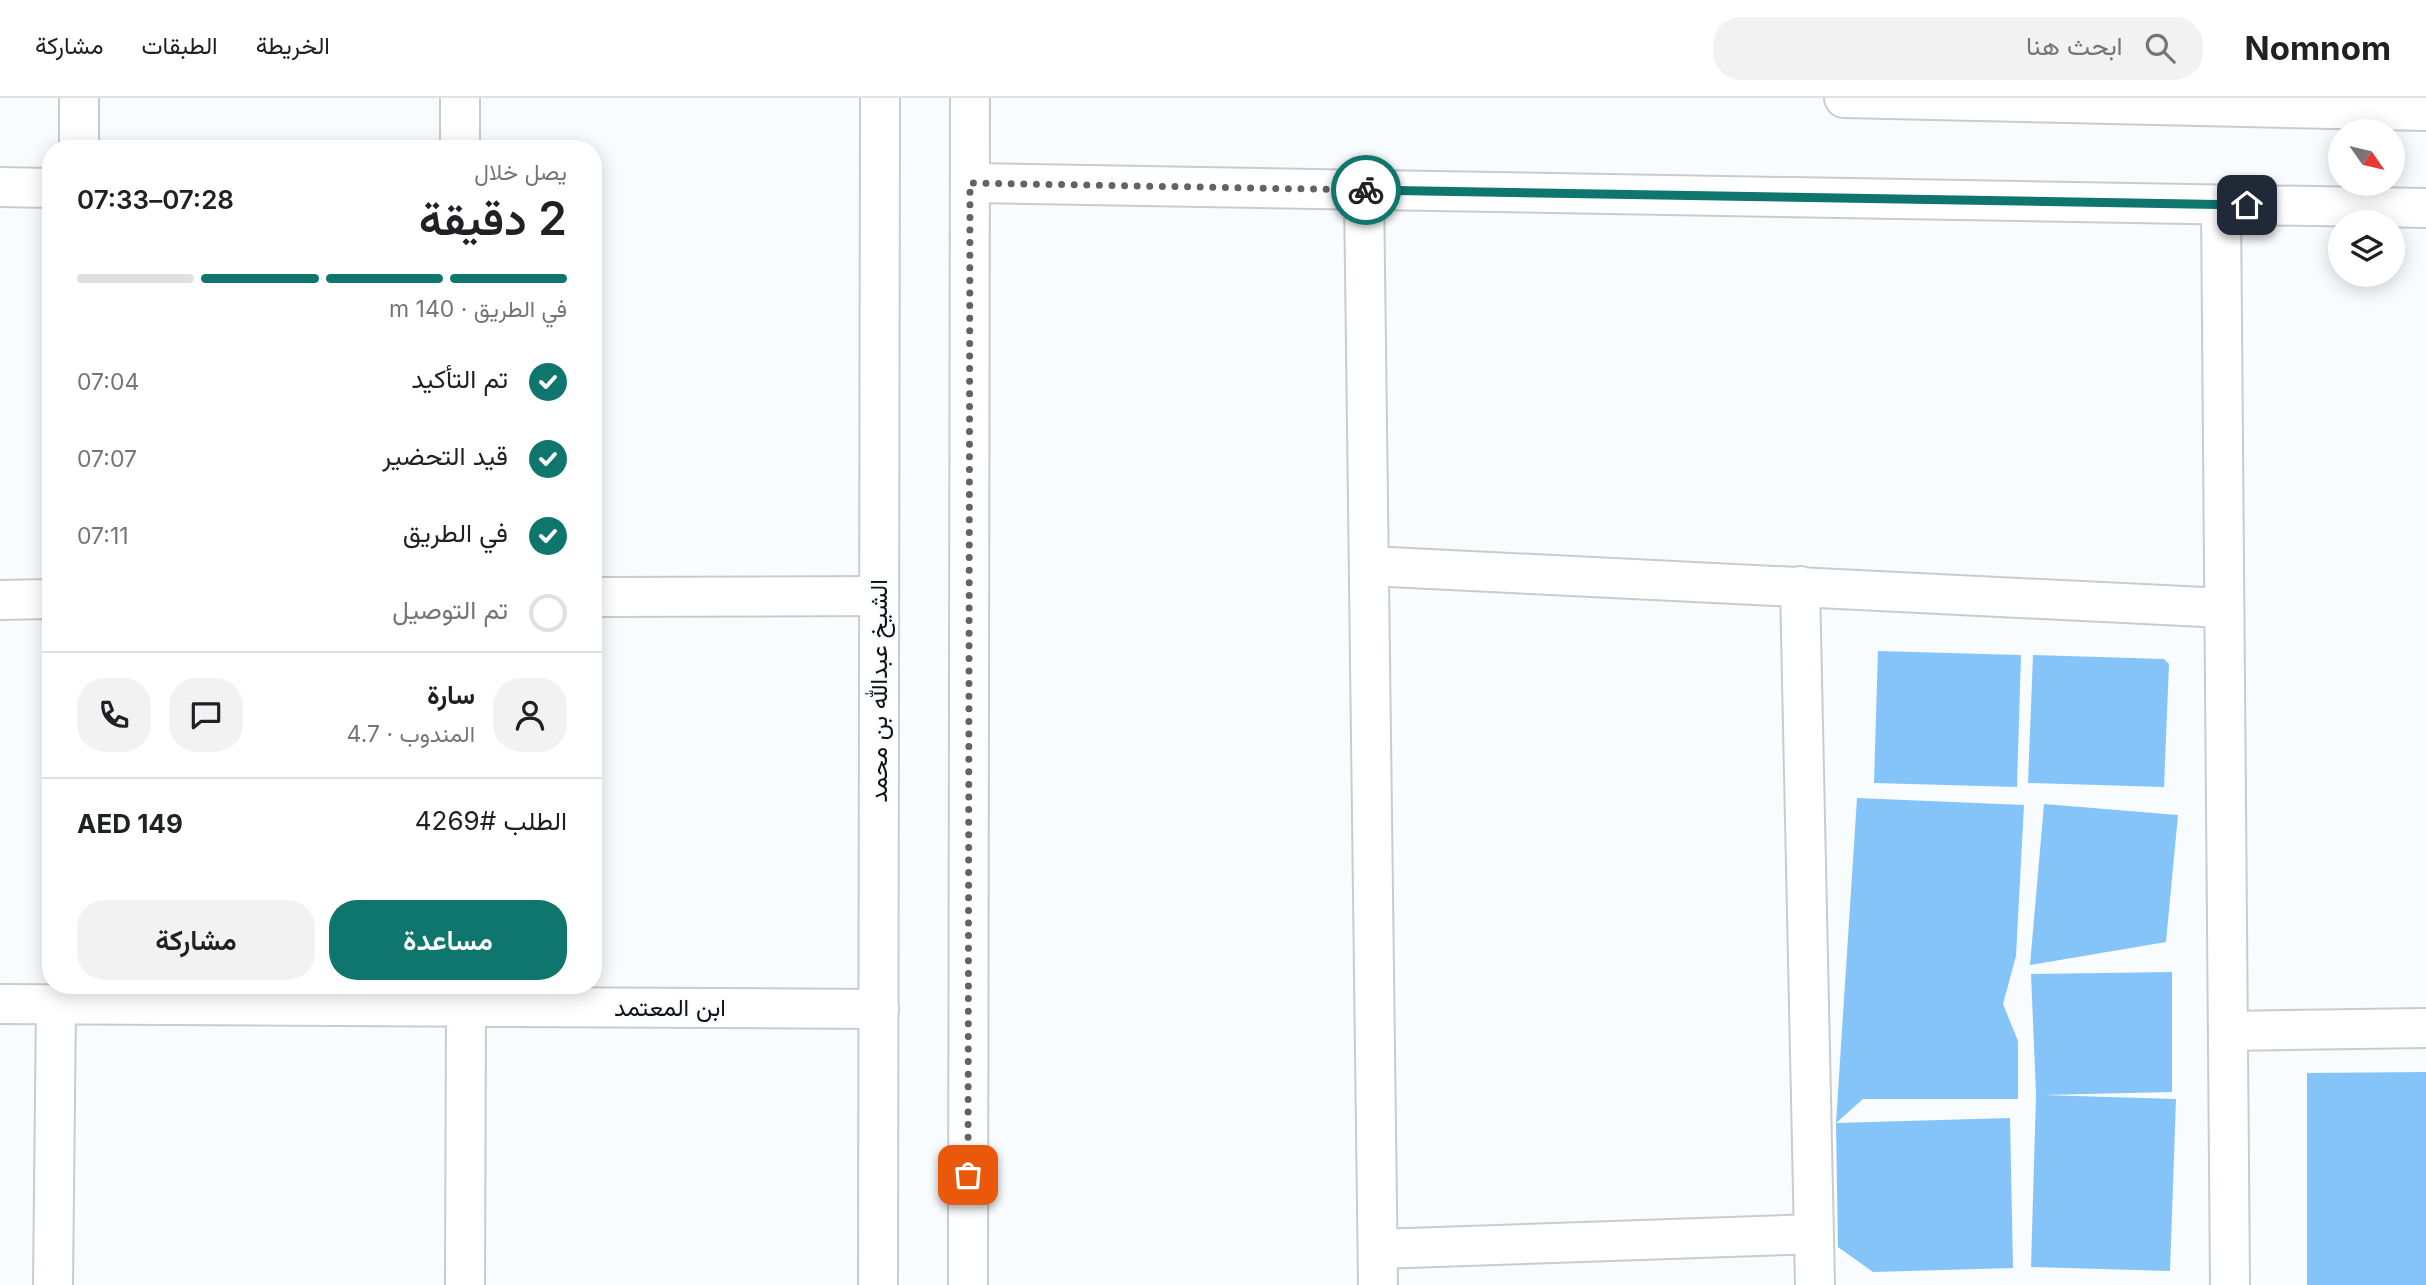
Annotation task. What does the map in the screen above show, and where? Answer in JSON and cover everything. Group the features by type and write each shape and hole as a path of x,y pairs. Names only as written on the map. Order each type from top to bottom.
{"street":[{"path":"79,98 79,140"},
{"path":"460,98 460,140"},
{"name":"الشيخ عبدالله بن محمد","path":"878,1285 880,98"},
{"path":"968,1285 970,98"},
{"path":"1844,98 2426,111"},
{"path":"970,183 2426,208"},
{"path":"0,187 42,188"},
{"path":"1364,190 1378,1267 1814,1234"},
{"path":"2221,204 2230,1285"},
{"path":"1369,566 2224,608"},
{"path":"1800,586 1815,1285"},
{"path":"602,597 879,596"},
{"path":"0,600 42,599"},
{"name":"ابن المعتمد","path":"0,1004 879,1009"},
{"path":"53,1285 57,1004"},
{"path":"465,1285 466,1007"},
{"path":"2228,1031 2426,1028"}],"building":[{"path":"1878,651 2021,655 2017,787 1874,783"},
{"path":"2033,655 2164,659 2169,664 2164,787 2028,783"},
{"path":"1857,798 2024,805 2016,956 2003,1004 2018,1041 2018,1099 1863,1099 1836,1123"},
{"path":"2044,804 2178,815 2166,942 2030,965"},
{"path":"2172,972 2172,1092 2043,1095 2176,1099 2170,1271 2031,1267 2036,1095 2031,974"},
{"path":"2426,1072 2426,1285 2307,1285 2307,1073"},
{"path":"2010,1118 2013,1268 1873,1272 1838,1247 1836,1123"}],"way so far":[{"path":"968,1175 970,183 1366,190"}],"route":[{"path":"1366,190 2247,205"}]}
